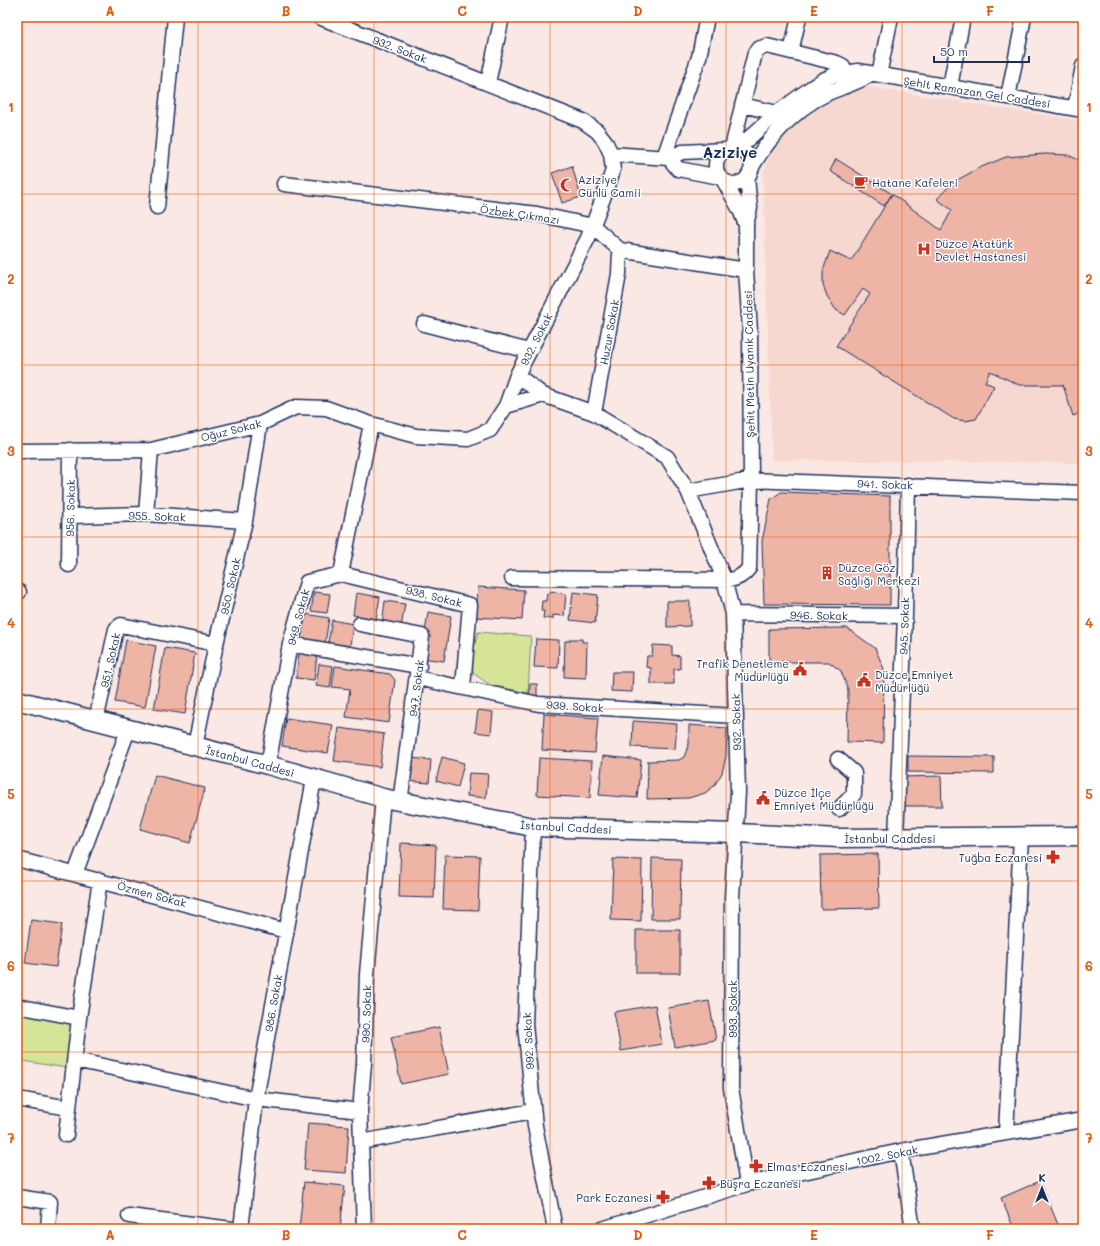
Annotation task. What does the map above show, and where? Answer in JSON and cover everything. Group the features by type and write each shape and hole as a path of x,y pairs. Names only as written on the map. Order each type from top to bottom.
{"main road":[{"name":"İstanbul Caddesi","path":"17,700 314,778 400,803 533,827 736,833 839,838 1083,836"}],"street":[{"path":"158,207 175,17"},
{"name":"932. Sokak","path":"319,17 583,121 597,130 605,142 611,154 612,170 593,226 517,375 543,395 594,413 668,457 688,491 724,579 733,614 738,792 736,833"},
{"path":"488,83 502,17"},
{"path":"666,157 699,57 708,17"},
{"path":"791,52 799,17"},
{"path":"666,157 678,169 722,179 730,184 742,182 772,138 793,116 827,93 860,82 875,75 891,17"},
{"path":"950,87 963,17"},
{"path":"1008,97 1024,17"},
{"path":"722,179 716,165 721,154 732,149 823,80 846,72 843,66 837,63 767,46 758,49 755,53 732,149"},
{"path":"1079,109 1083,66"},
{"name":"Şehit Ramazan Gel Caddesi","path":"846,72 858,72 1079,109"},
{"path":"742,105 777,114"},
{"path":"611,154 666,157 682,152 732,149 744,151 748,155 751,161 750,172"},
{"name":"Şehit Metin Uyanık Caddesi","path":"724,579 739,578 749,568 751,480 750,331 746,270 746,225 750,208 750,172"},
{"name":"Şehit Metin Uyanık Caddesi","path":"722,179 738,205 746,225"},
{"name":"Özbek Çıkmazı","path":"284,184 537,214 593,226 620,250"},
{"path":"620,250 746,270"},
{"name":"Huzur Sokak","path":"594,413 619,274 620,250"},
{"path":"424,324 529,351"},
{"name":"Oğuz Sokak","path":"17,451 151,450 260,424 296,407 326,408 371,424 416,436 468,439 490,430 506,406 517,375"},
{"path":"506,406 543,395"},
{"name":"950. Sokak","path":"195,746 216,644 245,521 260,424"},
{"path":"341,574 371,424"},
{"name":"956. Sokak","path":"69,565 70,450"},
{"path":"146,514 151,450"},
{"name":"941. Sokak","path":"688,491 751,480 908,485 1023,492 1083,493"},
{"name":"945. Sokak","path":"896,838 905,616 908,485"},
{"name":"955. Sokak","path":"70,516 146,514 245,521"},
{"name":"949. Sokak","path":"268,766 290,644 307,582 341,574"},
{"name":"938. Sokak","path":"341,574 470,605 463,687"},
{"path":"512,578 724,579"},
{"name":"946. Sokak","path":"733,614 905,616"},
{"name":"947. Sokak","path":"360,624 422,636 400,803"},
{"name":"951. Sokak","path":"96,721 116,629 121,625 216,644"},
{"name":"939. Sokak","path":"290,644 418,672 463,687 539,704 736,716"},
{"path":"75,874 128,730"},
{"path":"838,758 854,773 854,794 839,809"},
{"name":"986. Sokak","path":"241,1229 256,1099 314,778"},
{"name":"990. Sokak","path":"364,1229 360,1111 364,1064 367,974 383,798"},
{"name":"992. Sokak","path":"533,827 525,1024 535,1126 555,1229"},
{"name":"993. Sokak","path":"736,833 732,897 732,1088 747,1184"},
{"path":"1006,1133 1021,836"},
{"name":"Özmen Sokak","path":"17,859 286,931"},
{"path":"66,1135 79,1018 100,880"},
{"path":"17,1006 79,1018"},
{"path":"75,1060 256,1099 360,1111"},
{"path":"17,1099 68,1108"},
{"path":"361,1142 533,1111"},
{"name":"1002. Sokak","path":"602,1229 747,1184 901,1151 1083,1120"},
{"path":"901,1151 913,1229"},
{"path":"17,1197 50,1202 48,1229"},
{"path":"129,1216 232,1229"}],"shaded area":[{"name":"Düzce Atatürk Devlet Hastanesi","path":"856,85 1083,121 1083,463 772,460 763,175 773,145 807,114"}],"green space":[{"path":"478,632 531,636 528,693 490,685 473,673 472,653"},
{"path":"17,1012 73,1021 66,1068 17,1060"}],"building":[{"name":"Düzce Atatürk Devlet Hastanesi","path":"1045,154 1068,155 1083,162 1083,412 1073,416 1063,385 1019,385 990,371 985,382 994,386 976,419 965,421 954,419 836,346 870,294 863,289 845,315 836,310 827,296 823,285 823,271 830,251 851,261 892,194 941,230 952,210 937,199 952,183 979,168 1006,157"},
{"name":"Hatane Kafeleri","path":"836,159 892,194 884,206 830,171"},
{"name":"Aziziye Günlü Camii","path":"572,166 581,197 562,203 552,173"},
{"name":"Düzce Göz Sağlığı Merkezi","path":"781,492 890,496 890,605 764,604 762,541 771,499"},
{"path":"478,587 524,590 522,620 476,617"},
{"path":"551,591 566,594 564,616 553,615 553,619 543,618 544,611 541,611 542,601 546,601 547,593 551,593"},
{"path":"314,592 330,594 327,613 311,611"},
{"path":"573,592 598,595 595,623 570,620"},
{"path":"356,593 380,597 376,619 353,615"},
{"path":"385,601 405,604 401,628 382,625"},
{"path":"667,601 690,601 690,626 667,627"},
{"path":"428,612 451,616 444,661 421,658"},
{"path":"305,614 329,618 325,643 301,639"},
{"path":"332,620 353,624 350,646 328,643"},
{"name":"Düzce Emniyet Müdürlüğü","path":"847,628 875,648 884,669 883,743 847,742 848,690 841,671 829,662 769,662 769,629"},
{"path":"536,639 559,640 558,668 534,667"},
{"path":"570,639 582,639 582,642 587,642 586,678 564,677 565,641 570,641"},
{"path":"126,640 156,646 145,707 115,702"},
{"path":"653,645 672,646 672,655 680,656 680,669 674,669 674,684 651,684 651,668 646,667 647,656 652,656"},
{"path":"165,648 195,653 185,714 154,709"},
{"path":"299,653 317,656 314,680 296,678"},
{"path":"319,664 333,666 330,688 316,686"},
{"path":"335,666 390,674 395,680 389,723 346,717 350,689 332,687"},
{"path":"612,672 633,672 632,692 611,691"},
{"path":"530,684 537,684 537,696 529,696"},
{"path":"478,710 493,712 491,734 475,732"},
{"path":"544,714 598,718 595,753 542,750"},
{"path":"286,718 333,725 328,753 282,746"},
{"path":"633,721 677,724 675,749 632,747"},
{"path":"689,725 727,728 726,756 722,773 714,786 705,793 689,798 647,799 648,761 679,760 684,757 689,744"},
{"path":"339,728 384,734 380,767 334,761"},
{"path":"603,756 641,760 637,798 599,795"},
{"path":"908,756 994,757 994,773 908,772"},
{"path":"442,757 464,763 458,787 436,781"},
{"path":"410,758 431,760 429,783 407,781"},
{"path":"539,758 592,761 590,798 537,795"},
{"path":"469,773 488,774 486,798 467,796"},
{"path":"155,775 205,788 190,843 140,829"},
{"path":"941,776 942,806 901,806 901,777"},
{"path":"401,843 436,845 434,898 399,897"},
{"path":"878,854 879,908 821,909 820,855"},
{"path":"445,855 480,856 478,910 443,909"},
{"path":"652,858 681,859 680,919 651,919"},
{"path":"613,859 642,860 641,921 611,920"},
{"path":"31,920 62,924 56,967 25,963"},
{"path":"636,930 680,930 680,973 636,973"},
{"path":"709,1001 716,1040 675,1047 668,1008"},
{"path":"655,1005 662,1044 621,1051 614,1012"},
{"path":"439,1027 449,1074 401,1084 391,1037"},
{"path":"308,1123 349,1126 346,1173 304,1170"},
{"path":"1040,1181 1059,1227 1054,1229 1014,1229 1001,1198"},
{"path":"304,1182 345,1186 340,1229 299,1229"}],"place":[{"name":"Hatane Kafeleri","path":"861,182"},
{"name":"Aziziye Günlü Camii","path":"567,185"},
{"name":"Düzce Atatürk Devlet Hastanesi","path":"924,249"},
{"name":"Düzce Göz Sağlığı Merkezi","path":"827,573"},
{"name":"Trafik Denetleme Müdürlüğü","path":"800,669"},
{"name":"Düzce Emniyet Müdürlüğü","path":"864,680"},
{"name":"Düzce İlçe Emniyet Müdürlüğü","path":"763,798"},
{"name":"Tuğba Eczanesi","path":"1053,857"},
{"name":"Elmas Eczanesi","path":"756,1166"},
{"name":"Büşra Eczanesi","path":"709,1183"},
{"name":"Park Eczanesi","path":"663,1197"}],"district":[{"name":"Aziziye","path":"730,152"}]}
